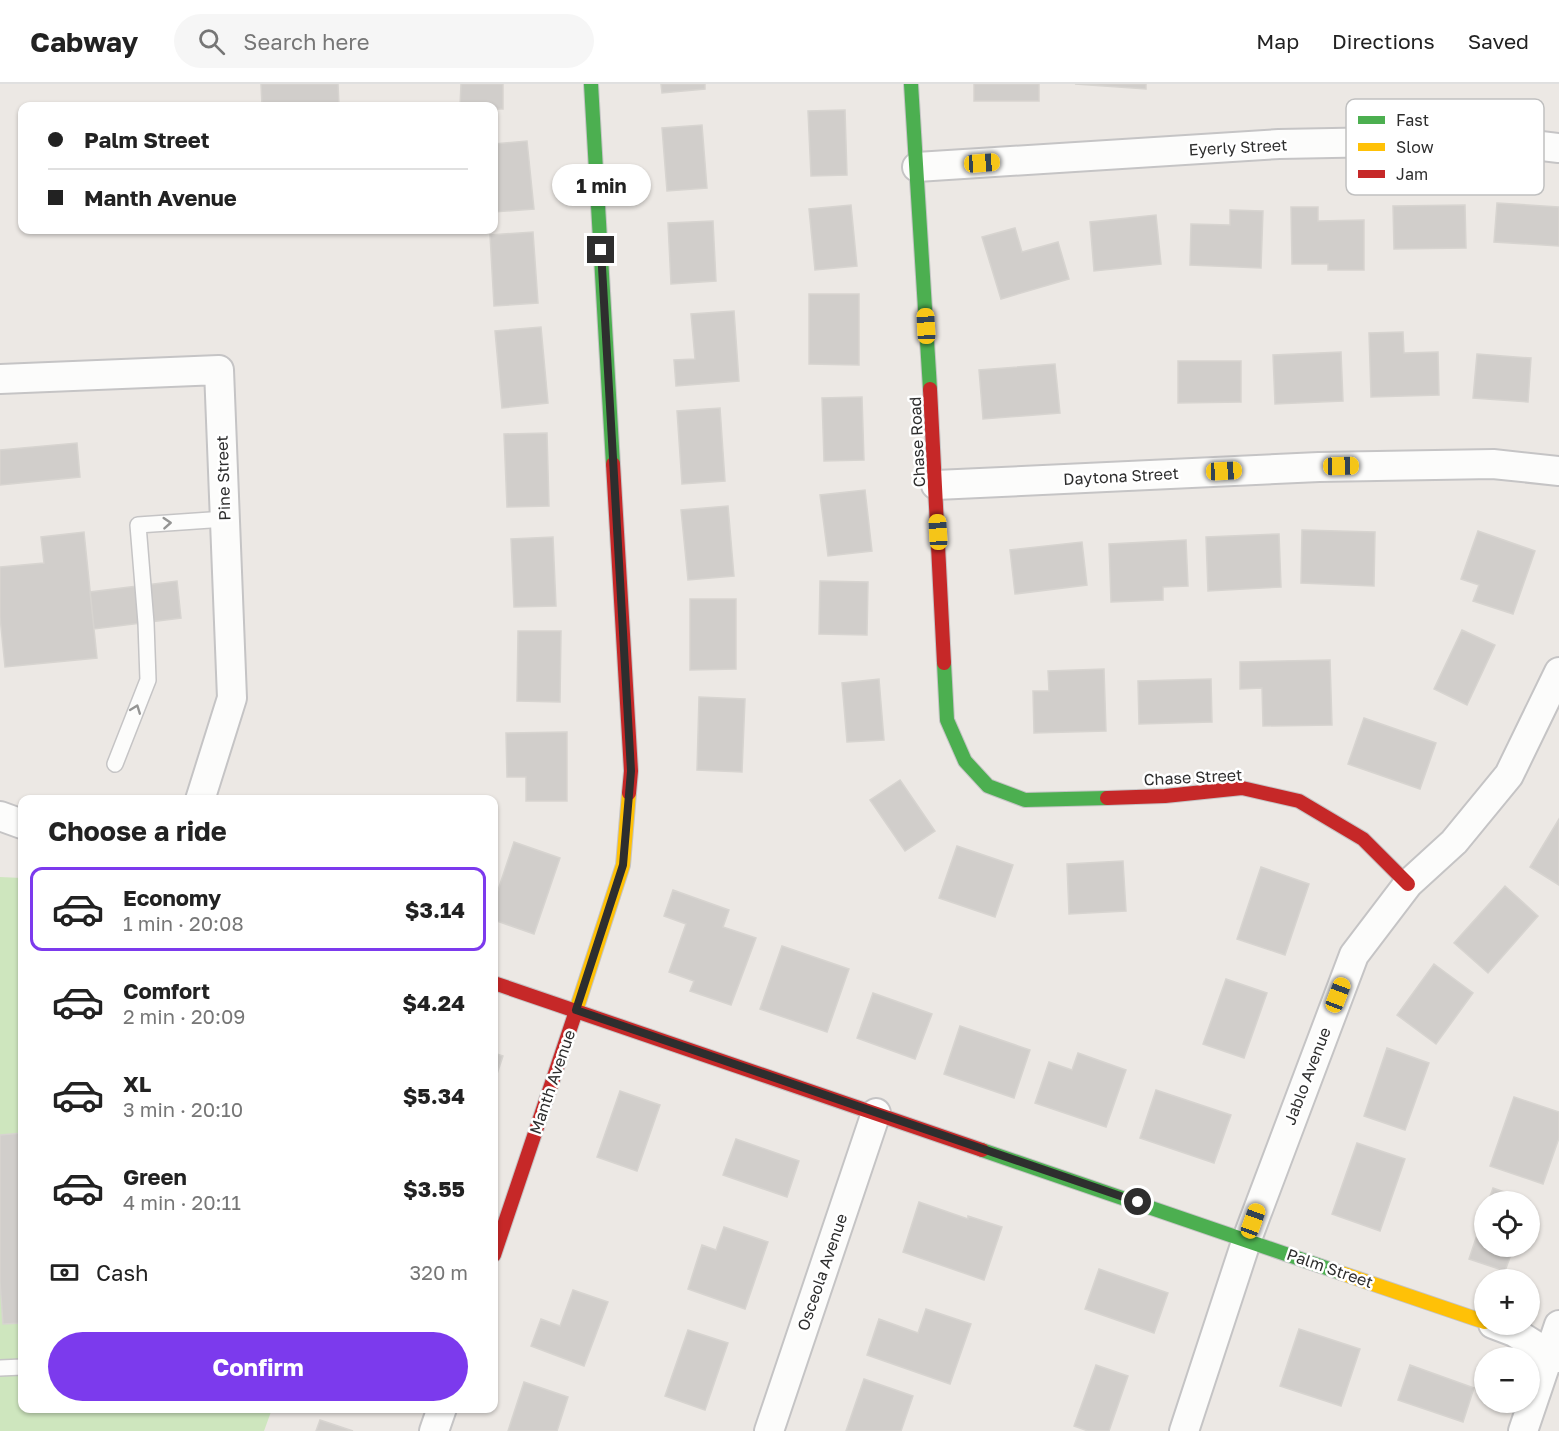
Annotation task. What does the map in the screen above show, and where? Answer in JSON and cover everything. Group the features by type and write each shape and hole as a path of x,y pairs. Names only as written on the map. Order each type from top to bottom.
{"street":[{"name":"Manth Avenue","path":"498,1243 623,865 631,771 591,84"},
{"name":"Chase Road","path":"911,84 936,485 946,720 965,761 988,786"},
{"name":"Eyerly Street","path":"917,167 1279,144 1346,143"},
{"name":"Eyerly Street","path":"1544,146 1559,148"},
{"name":"Pine Street","path":"0,379 219,370 232,698 202,795"},
{"name":"Daytona Street","path":"936,485 1319,467 1493,464 1559,471"},
{"name":"Jablo Avenue","path":"1184,1431 1247,1239 1354,955 1408,884 1454,842 1509,776 1559,672"},
{"name":"Chase Street","path":"988,786 1025,800 1165,796 1242,788 1299,801 1363,839 1408,884"},
{"path":"0,816 18,823"},
{"name":"Palm Street","path":"498,984 1474,1318"},
{"name":"Osceola Avenue","path":"769,1431 876,1113"},
{"path":"1523,1431 1554,1356 1559,1325"},
{"path":"1519,1335 1554,1356"},
{"path":"434,1431 440,1413"}],"lane":[{"path":"115,764 148,680 138,525 225,519"},
{"path":"0,1368 18,1367"}],"green space":[{"path":"0,877 18,878 18,1413 271,1413 264,1431 0,1431"}],"building":[{"path":"261,84 338,84 339,102 262,102"},
{"path":"461,84 503,84 503,109 498,109 498,102 460,102"},
{"path":"661,84 705,84 705,89 662,93"},
{"path":"974,84 1039,84 1039,101 974,101"},
{"path":"1075,84 1146,84 1146,89"},
{"path":"845,110 847,175 811,176 808,111"},
{"path":"702,125 707,188 667,191 662,128"},
{"path":"527,141 534,209 498,212 498,144"},
{"path":"1497,203 1559,207 1559,246 1494,242"},
{"path":"851,205 857,266 815,270 809,209"},
{"path":"1465,205 1466,248 1394,249 1393,206"},
{"path":"1291,207 1318,207 1318,221 1364,220 1364,270 1328,270 1328,264 1292,264"},
{"path":"1230,210 1263,211 1261,268 1190,265 1191,224 1230,225"},
{"path":"1156,215 1161,264 1094,271 1090,222"},
{"path":"713,221 716,281 671,284 668,223"},
{"path":"1015,228 1022,252 1058,242 1069,279 1001,299 982,237"},
{"path":"533,232 538,303 494,306 490,235"},
{"path":"809,294 859,294 859,365 809,364"},
{"path":"734,311 739,381 676,386 674,360 695,359 691,314"},
{"path":"541,327 548,403 502,408 495,331"},
{"path":"1403,332 1404,353 1438,352 1439,395 1371,397 1369,333"},
{"path":"1341,352 1343,401 1275,404 1273,355"},
{"path":"1477,354 1531,358 1528,402 1473,398"},
{"path":"1178,361 1241,361 1241,402 1178,403"},
{"path":"1055,364 1060,413 983,419 979,370"},
{"path":"862,397 864,460 824,461 822,398"},
{"path":"720,408 725,481 682,484 677,411"},
{"path":"547,433 549,506 507,507 504,434"},
{"path":"77,443 80,477 0,485 0,450"},
{"path":"865,490 872,551 828,556 820,495"},
{"path":"728,506 734,576 688,580 681,510"},
{"path":"1302,530 1375,532 1374,586 1301,583"},
{"path":"1478,531 1535,551 1513,614 1473,601 1479,585 1461,579"},
{"path":"84,532 97,658 5,667 0,617 0,567 44,563 41,537"},
{"path":"1279,534 1281,587 1208,591 1206,537"},
{"path":"553,537 556,606 514,607 511,539"},
{"path":"1186,540 1188,586 1163,587 1163,600 1111,602 1109,544"},
{"path":"1082,542 1087,585 1015,594 1010,550"},
{"path":"177,581 181,618 94,629 90,592"},
{"path":"820,581 868,582 867,635 819,634"},
{"path":"690,599 736,599 736,669 690,670"},
{"path":"1462,630 1495,645 1467,705 1434,689"},
{"path":"518,631 561,631 560,702 517,701"},
{"path":"1330,660 1332,725 1263,726 1262,688 1240,689 1240,662"},
{"path":"1104,669 1106,731 1034,733 1033,691 1049,691 1048,671"},
{"path":"879,679 884,740 847,742 842,683"},
{"path":"1211,679 1212,722 1139,724 1138,681"},
{"path":"699,697 745,699 742,772 697,770"},
{"path":"1364,718 1436,743 1420,789 1348,764"},
{"path":"567,732 567,801 526,801 526,777 507,777 506,733"},
{"path":"900,780 935,831 905,851 870,800"},
{"path":"1559,819 1559,885 1530,867"},
{"path":"514,842 560,858 534,934 498,921 498,890"},
{"path":"957,846 1013,865 995,917 939,898"},
{"path":"1123,861 1126,911 1069,914 1067,864"},
{"path":"1261,867 1309,884 1285,955 1237,939"},
{"path":"1505,886 1538,916 1488,973 1454,943"},
{"path":"673,890 729,910 723,927 756,938 731,1005 690,991 694,981 669,972 686,924 664,916"},
{"path":"782,946 849,969 827,1032 760,1009"},
{"path":"1434,964 1473,993 1436,1044 1397,1015"},
{"path":"1226,979 1267,993 1244,1058 1203,1044"},
{"path":"873,993 932,1014 915,1059 857,1038"},
{"path":"960,1026 1030,1050 1014,1098 944,1074"},
{"path":"1387,1048 1429,1063 1405,1130 1364,1116"},
{"path":"1078,1053 1126,1070 1106,1127 1035,1103 1049,1062 1072,1070"},
{"path":"498,1054 503,1056 498,1071"},
{"path":"1156,1090 1231,1115 1214,1163 1140,1138"},
{"path":"620,1091 660,1105 637,1171 597,1157"},
{"path":"1514,1097 1559,1112 1559,1138 1543,1184 1490,1166"},
{"path":"18,1133 18,1323 3,1324 0,1282 0,1135"},
{"path":"736,1139 799,1161 787,1197 723,1175"},
{"path":"1357,1143 1405,1159 1380,1231 1332,1214"},
{"path":"919,1202 968,1219 968,1216 1002,1227 984,1280 903,1252"},
{"path":"724,1227 768,1242 745,1309 688,1289 702,1245 716,1250"},
{"path":"1474,1244 1474,1257 1510,1257 1506,1269 1469,1259"},
{"path":"1099,1269 1168,1293 1154,1333 1085,1309"},
{"path":"573,1290 608,1302 584,1366 531,1346 541,1319 560,1326"},
{"path":"926,1309 971,1324 950,1384 867,1355 879,1319 918,1333"},
{"path":"1299,1329 1360,1349 1341,1406 1280,1386"},
{"path":"688,1330 728,1343 705,1410 665,1396"},
{"path":"1096,1365 1128,1376 1109,1431 1088,1431 1074,1426"},
{"path":"1410,1365 1474,1388 1463,1422 1398,1400"},
{"path":"864,1379 913,1396 901,1431 846,1431"},
{"path":"524,1382 568,1397 557,1431 508,1431"},
{"path":"320,1420 353,1431 316,1431"}],"traffic: fast":[{"path":"591,84 613,464"},
{"path":"911,84 930,389"},
{"path":"944,663 947,720 965,761 988,786 1025,800 1107,798"},
{"path":"982,1150 1341,1273"}],"traffic: slow":[{"path":"574,1017 623,865 629,793"},
{"path":"1341,1273 1474,1318"}],"traffic: jam":[{"path":"930,389 944,663"},
{"path":"613,464 631,771 629,793"},
{"path":"1107,798 1165,796 1242,788 1299,801 1363,839 1408,884"},
{"path":"498,984 982,1150"},
{"path":"498,1243 574,1017"}],"route":[{"path":"601,250 631,771 623,865 576,1010 1138,1202"}]}
